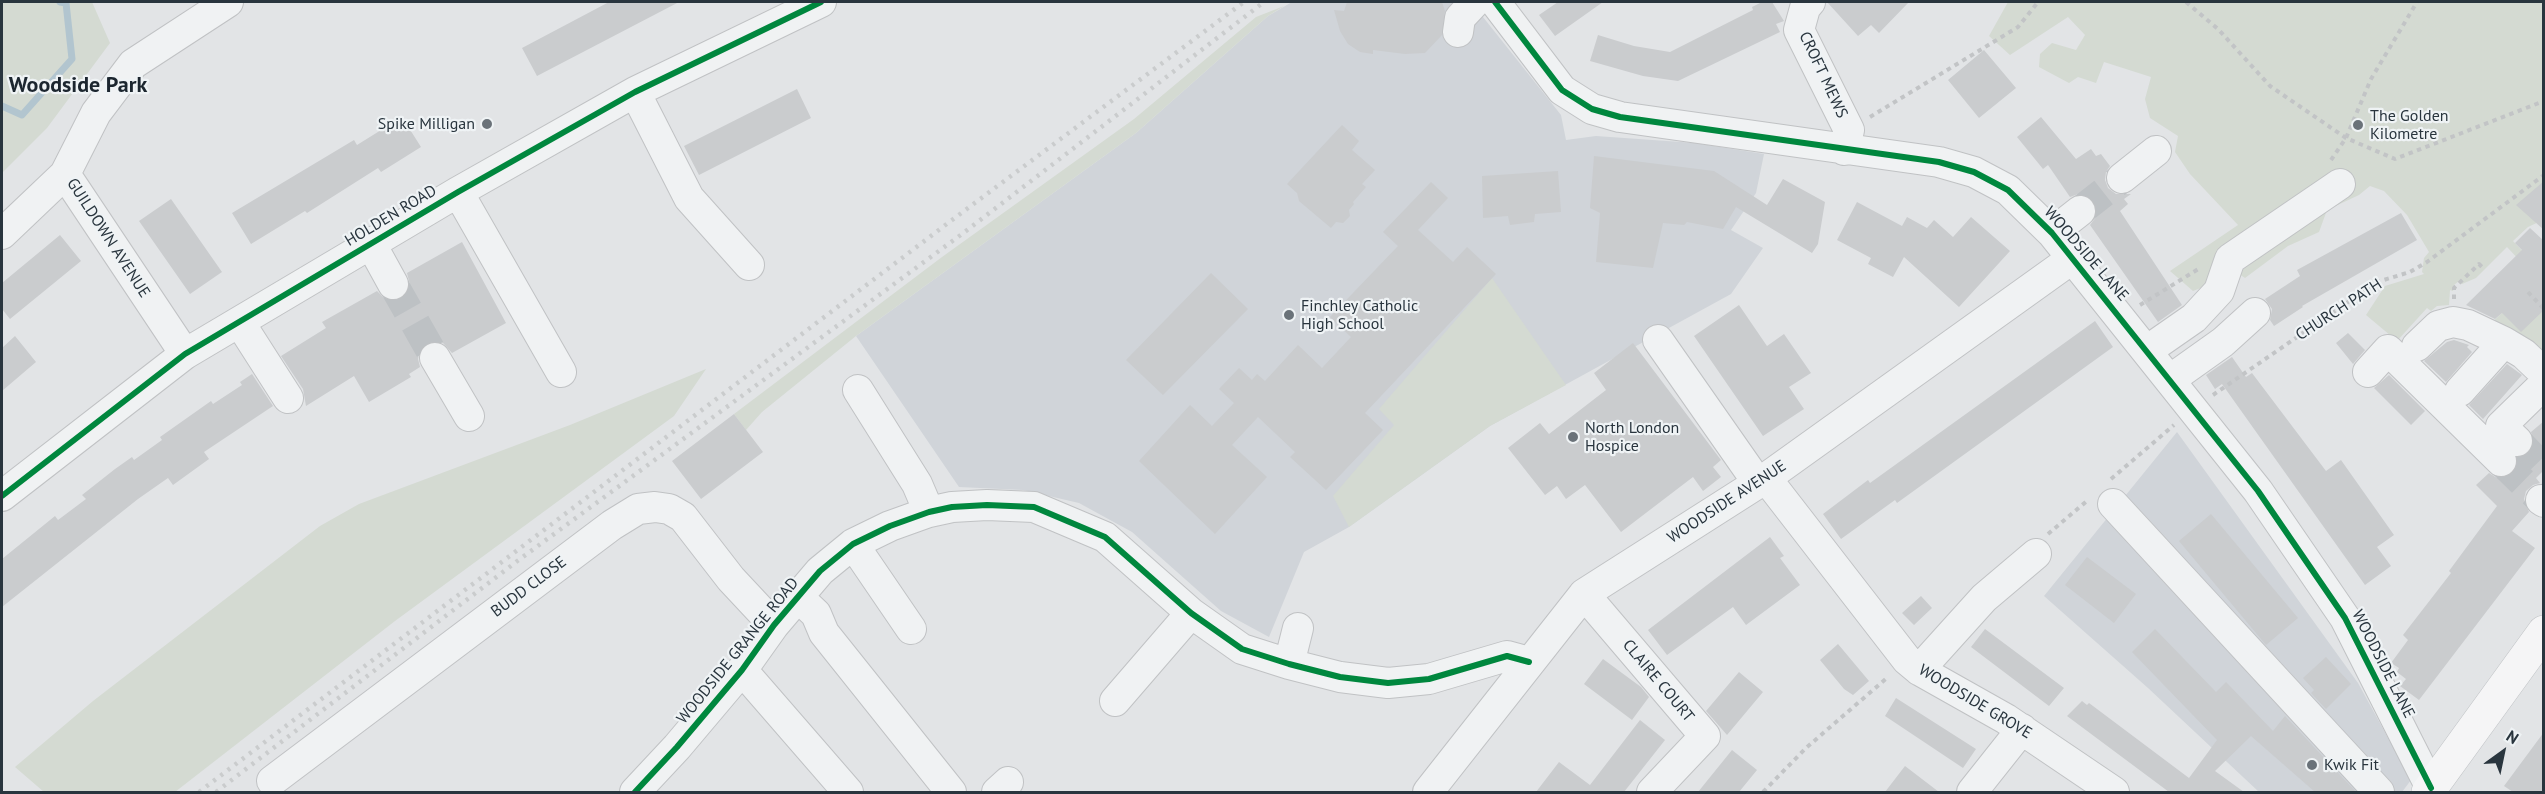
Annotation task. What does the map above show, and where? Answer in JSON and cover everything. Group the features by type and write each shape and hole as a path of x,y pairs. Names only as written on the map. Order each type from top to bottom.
{"main road":[{"path":"2429,790 2544,632"}],"street":[{"name":"GUILDOWN AVENUE","path":"185,354 65,174 96,113 133,64 228,2"},
{"name":"HOLDEN ROAD","path":"2,496 185,354 458,192 635,92 821,2"},
{"path":"1458,32 1460,18 1475,2"},
{"name":"WOODSIDE LANE","path":"1495,2 1562,90 1592,109 1620,117 1700,127 1846,140 1974,172 2008,190 2052,233 2073,258 2258,491 2345,618 2429,790"},
{"name":"CROFT MEWS","path":"1810,2 1805,8 1799,30 1846,140"},
{"path":"635,92 689,198 749,265"},
{"path":"2122,178 2156,151"},
{"path":"2,234 65,174"},
{"path":"2148,350 2194,318 2219,291 2230,259 2333,175"},
{"path":"458,192 561,372"},
{"path":"2052,233 2080,211"},
{"path":"371,244 393,284"},
{"name":"WOODSIDE AVENUE","path":"1428,792 1584,594 1762,481 2073,258"},
{"path":"2171,379 2223,342 2256,314"},
{"path":"2368,372 2388,350 2509,451 2501,426 2541,381 2524,354 2504,342 2453,322 2438,326 2417,346"},
{"path":"240,323 288,398"},
{"name":"WOODSIDE GROVE","path":"1658,340 1762,481 1906,660 1919,670 2022,729 2114,792"},
{"path":"2460,391 2504,342"},
{"path":"435,358 469,416"},
{"path":"858,390 917,484 929,512"},
{"path":"2113,504 2379,792"},
{"name":"WOODSIDE GRANGE ROAD","path":"635,792 677,747 742,670 774,625 820,571 853,544 890,526 929,512 975,506 1034,507 1105,537 1191,613 1242,649 1340,677 1388,683 1429,679 1507,656 1529,662"},
{"name":"BUDD CLOSE","path":"272,781 612,525 638,509 655,507 669,509 683,517 731,579 774,625"},
{"path":"853,544 911,629"},
{"path":"1919,670 1984,598 2036,554"},
{"name":"CLAIRE COURT","path":"1584,594 1705,736 1652,792"},
{"path":"798,597 816,614 824,633 951,792"},
{"path":"1115,701 1191,613"},
{"path":"1289,664 1298,628"},
{"path":"742,670 848,792"},
{"path":"1971,792 2022,729"}],"path":[{"path":"1846,140 2018,27 2038,2"},
{"path":"2186,2 2218,29 2270,86 2346,138 2395,159 2544,101"},
{"path":"2333,175 2371,79 2417,2"},
{"path":"2122,317 2210,261"},
{"path":"2453,322 2454,288 2479,264 2483,268"},
{"path":"2528,292 2544,309"}],"shaded area":[{"path":"2,2 92,2 110,43 47,128 2,173"},
{"name":"Finchley Catholic High School","path":"1292,2 1471,2 1561,115 1566,140 1596,136 1695,143 1764,154 1756,193 1731,230 1763,248 1731,294 1490,426 1349,527 1304,552 1269,637 1221,611 1132,532 1079,503 1023,490 959,487 856,336 1136,133 1268,16"},
{"path":"2008,2 2543,2 2543,220 2528,227 2513,241 2543,273 2535,277 2507,247 2476,278 2462,284 2459,281 2454,285 2453,291 2450,290 2449,305 2437,306 2431,311 2427,308 2397,341 2366,315 2385,286 2424,274 2422,272 2424,258 2429,252 2407,215 2384,191 2370,186 2359,195 2327,210 2319,232 2288,246 2245,278 2233,270 2226,278 2193,291 2170,271 2238,225 2190,174 2175,152 2178,136 2150,118 2145,99 2151,77 2104,62 2096,83 2078,77 2069,83 2039,67 2040,54 2052,43 2076,50 2085,35 2068,17 2010,55 1989,36"},
{"path":"1284,6 1268,16 1136,133 856,336 762,412 746,430 734,414 942,257 1134,119 1256,17"},
{"path":"1492,278 1566,385 1490,426 1349,527 1333,496 1394,425 1379,409"},
{"path":"2543,310 2543,366 2487,327 2502,313"},
{"path":"706,369 674,416 395,621 175,792 44,792 15,767 93,701 320,526 359,504 570,425"},
{"path":"2177,432 2358,683 2411,780 2402,792 2259,792 2148,688 2044,596"}],"building":[{"path":"609,2 679,2 537,76 522,48"},
{"path":"1347,2 1442,2 1445,11 1442,35 1425,53 1405,54 1373,50 1373,54 1360,52 1348,44 1340,31 1334,10 1344,11"},
{"path":"1558,2 1603,2 1555,36 1539,15"},
{"path":"1762,2 1772,2 1784,21 1776,24 1780,32 1678,81 1643,76 1590,61 1598,35 1634,46 1670,52 1753,10 1752,7"},
{"path":"1827,2 1909,2 1879,33 1871,25 1858,36"},
{"path":"1984,50 2016,88 1979,118 1948,80"},
{"path":"797,89 811,118 699,175 684,146"},
{"path":"402,117 421,147 381,172 378,168 307,213 305,211 251,244 232,213 354,140 357,145"},
{"path":"2041,117 2076,159 2091,149 2096,156 2101,154 2110,166 2105,180 2108,188 2116,194 2131,194 2124,199 2128,204 2120,211 2182,305 2158,322 2090,225 2096,217 2097,208 2094,201 2086,195 2078,194 2070,197 2048,165 2043,169 2017,137"},
{"path":"1342,125 1359,141 1352,150 1375,170 1362,184 1366,187 1353,202 1349,210 1350,216 1343,223 1336,222 1331,228 1299,201 1297,193 1287,184"},
{"path":"1594,156 1714,171 1767,205 1783,179 1825,202 1818,244 1812,253 1736,207 1723,229 1687,222 1684,225 1663,223 1653,268 1596,262 1600,213 1590,208"},
{"path":"1558,171 1561,212 1535,214 1534,222 1510,225 1508,216 1483,218 1482,176"},
{"path":"2544,181 2544,230 2516,205"},
{"path":"1431,182 1448,198 1418,230 1453,262 1467,247 1496,274 1365,413 1383,430 1326,490 1290,457 1295,452 1258,417 1232,445 1267,477 1215,534 1139,461 1190,405 1212,426 1234,403 1219,389 1239,368 1252,380 1257,374 1265,381 1298,345 1322,368 1351,337 1330,317 1398,246 1383,232"},
{"path":"171,199 222,272 190,294 139,221"},
{"path":"1857,202 1902,226 1907,217 1927,228 1934,220 1953,237 1971,217 2010,251 1959,307 1904,257 1893,277 1868,264 1871,258 1837,240"},
{"path":"2401,213 2417,240 2302,306 2274,326 2270,320 2272,309 2265,299 2300,276 2297,270"},
{"path":"2530,228 2544,241 2544,310 2521,332 2502,313 2495,319 2466,305 2522,250 2515,243"},
{"path":"60,235 81,261 10,319 2,309 2,283"},
{"path":"462,242 506,323 452,353 443,343 434,341 427,343 420,350 418,359 420,367 409,374 411,377 369,402 354,376 306,406 303,389 281,356 326,328 322,322 377,291 385,299 393,301 402,299 410,285 407,273"},
{"path":"1211,273 1248,309 1163,395 1126,360"},
{"path":"1739,305 1767,346 1784,334 1811,373 1789,387 1804,409 1763,436 1694,336"},
{"path":"2095,321 2113,347 1897,503 1895,500 1841,539 1823,514 1868,480 1870,483"},
{"path":"2348,333 2365,350 2353,364 2336,343"},
{"path":"15,336 36,362 2,391 2,348"},
{"path":"2454,340 2469,345 2467,347 2472,352 2446,382 2424,361 2447,342"},
{"name":"North London Hospice","path":"1633,343 1721,460 1713,467 1721,477 1703,491 1693,477 1621,532 1585,485 1566,499 1557,486 1545,495 1508,448 1540,423 1549,434 1606,390 1594,373"},
{"path":"2232,357 2246,377 2252,373 2326,471 2341,460 2394,535 2377,547 2391,566 2365,585 2222,384 2215,389 2206,375"},
{"path":"2507,364 2522,375 2483,419 2469,405"},
{"path":"252,374 273,406 204,452 209,459 173,485 168,478 138,499 2,607 2,559 55,516 58,520 86,499 82,495 115,469 132,457 134,460 162,440 160,437 211,401 213,404 242,385 240,382"},
{"path":"2389,375 2425,411 2411,425 2374,388"},
{"path":"734,414 763,452 701,499 672,461"},
{"path":"2544,421 2544,470 2536,478 2540,483 2526,491 2524,499 2529,512 2512,531 2535,548 2419,700 2400,686 2406,679 2397,672 2399,668 2391,663 2408,640 2403,635 2451,573 2449,571 2497,506 2476,485 2489,473 2497,478 2505,478 2513,473 2518,458 2529,453 2534,445 2531,432"},
{"path":"2211,514 2298,618 2266,645 2179,541"},
{"path":"1770,537 1784,556 1780,558 1800,585 1746,625 1733,607 1667,655 1648,630"},
{"path":"2087,557 2136,594 2114,623 2065,585"},
{"path":"1921,596 1932,608 1914,625 1902,613"},
{"path":"1985,629 2064,688 2049,706 1971,647"},
{"path":"2155,629 2216,692 2226,682 2273,731 2285,716 2356,792 2315,792 2251,736 2215,771 2244,792 2169,792 2067,716 2082,701 2087,705 2089,703 2189,778 2217,740 2132,652"},
{"path":"1838,644 1869,681 1853,695 1844,689 1820,660"},
{"path":"2326,657 2351,684 2326,709 2311,693 2314,690 2303,678"},
{"path":"1603,659 1641,687 1649,697 1632,720 1584,684"},
{"path":"1739,672 1763,692 1727,735 1706,711"},
{"path":"1896,698 1976,749 1963,768 1885,716"},
{"path":"1640,720 1665,740 1624,792 1536,792 1559,762 1590,785"},
{"path":"2544,732 2544,792 2513,792 2504,786"},
{"path":"1732,750 1757,770 1739,792 1698,792"},
{"path":"1905,766 1939,792 1885,792"}],"waterway":[{"path":"2,106 22,115 72,59 66,3 60,2"}],"tunnel":[{"path":"2080,211 2122,178"},
{"path":"393,284 435,358"},
{"path":"2517,441 2544,469"},
{"path":"2501,461 2541,500"}],"railway":[{"path":"199,792 952,220 1244,2"},
{"path":"216,792 516,562 962,234 1264,2"}],"cycle path":[{"path":"2,496 185,354 458,192 635,92 821,2"},
{"path":"1495,2 1562,90 1592,109 1620,117 1939,162 1974,172 2008,190 2052,233 2258,491 2345,618 2431,788"},
{"path":"635,792 677,747 742,670 774,625 820,571 853,544 890,526 929,512 952,507 987,505 1034,507 1105,537 1191,613 1242,649 1289,664 1340,677 1388,683 1429,679 1507,656 1529,662"}],"place":[{"name":"Spike Milligan","path":"487,124"},
{"name":"The Golden Kilometre","path":"2358,125"},
{"name":"Finchley Catholic High School","path":"1289,315"},
{"name":"North London Hospice","path":"1573,437"},
{"name":"Kwik Fit","path":"2312,765"}],"district":[{"name":"Woodside Park","path":"78,86"}]}
